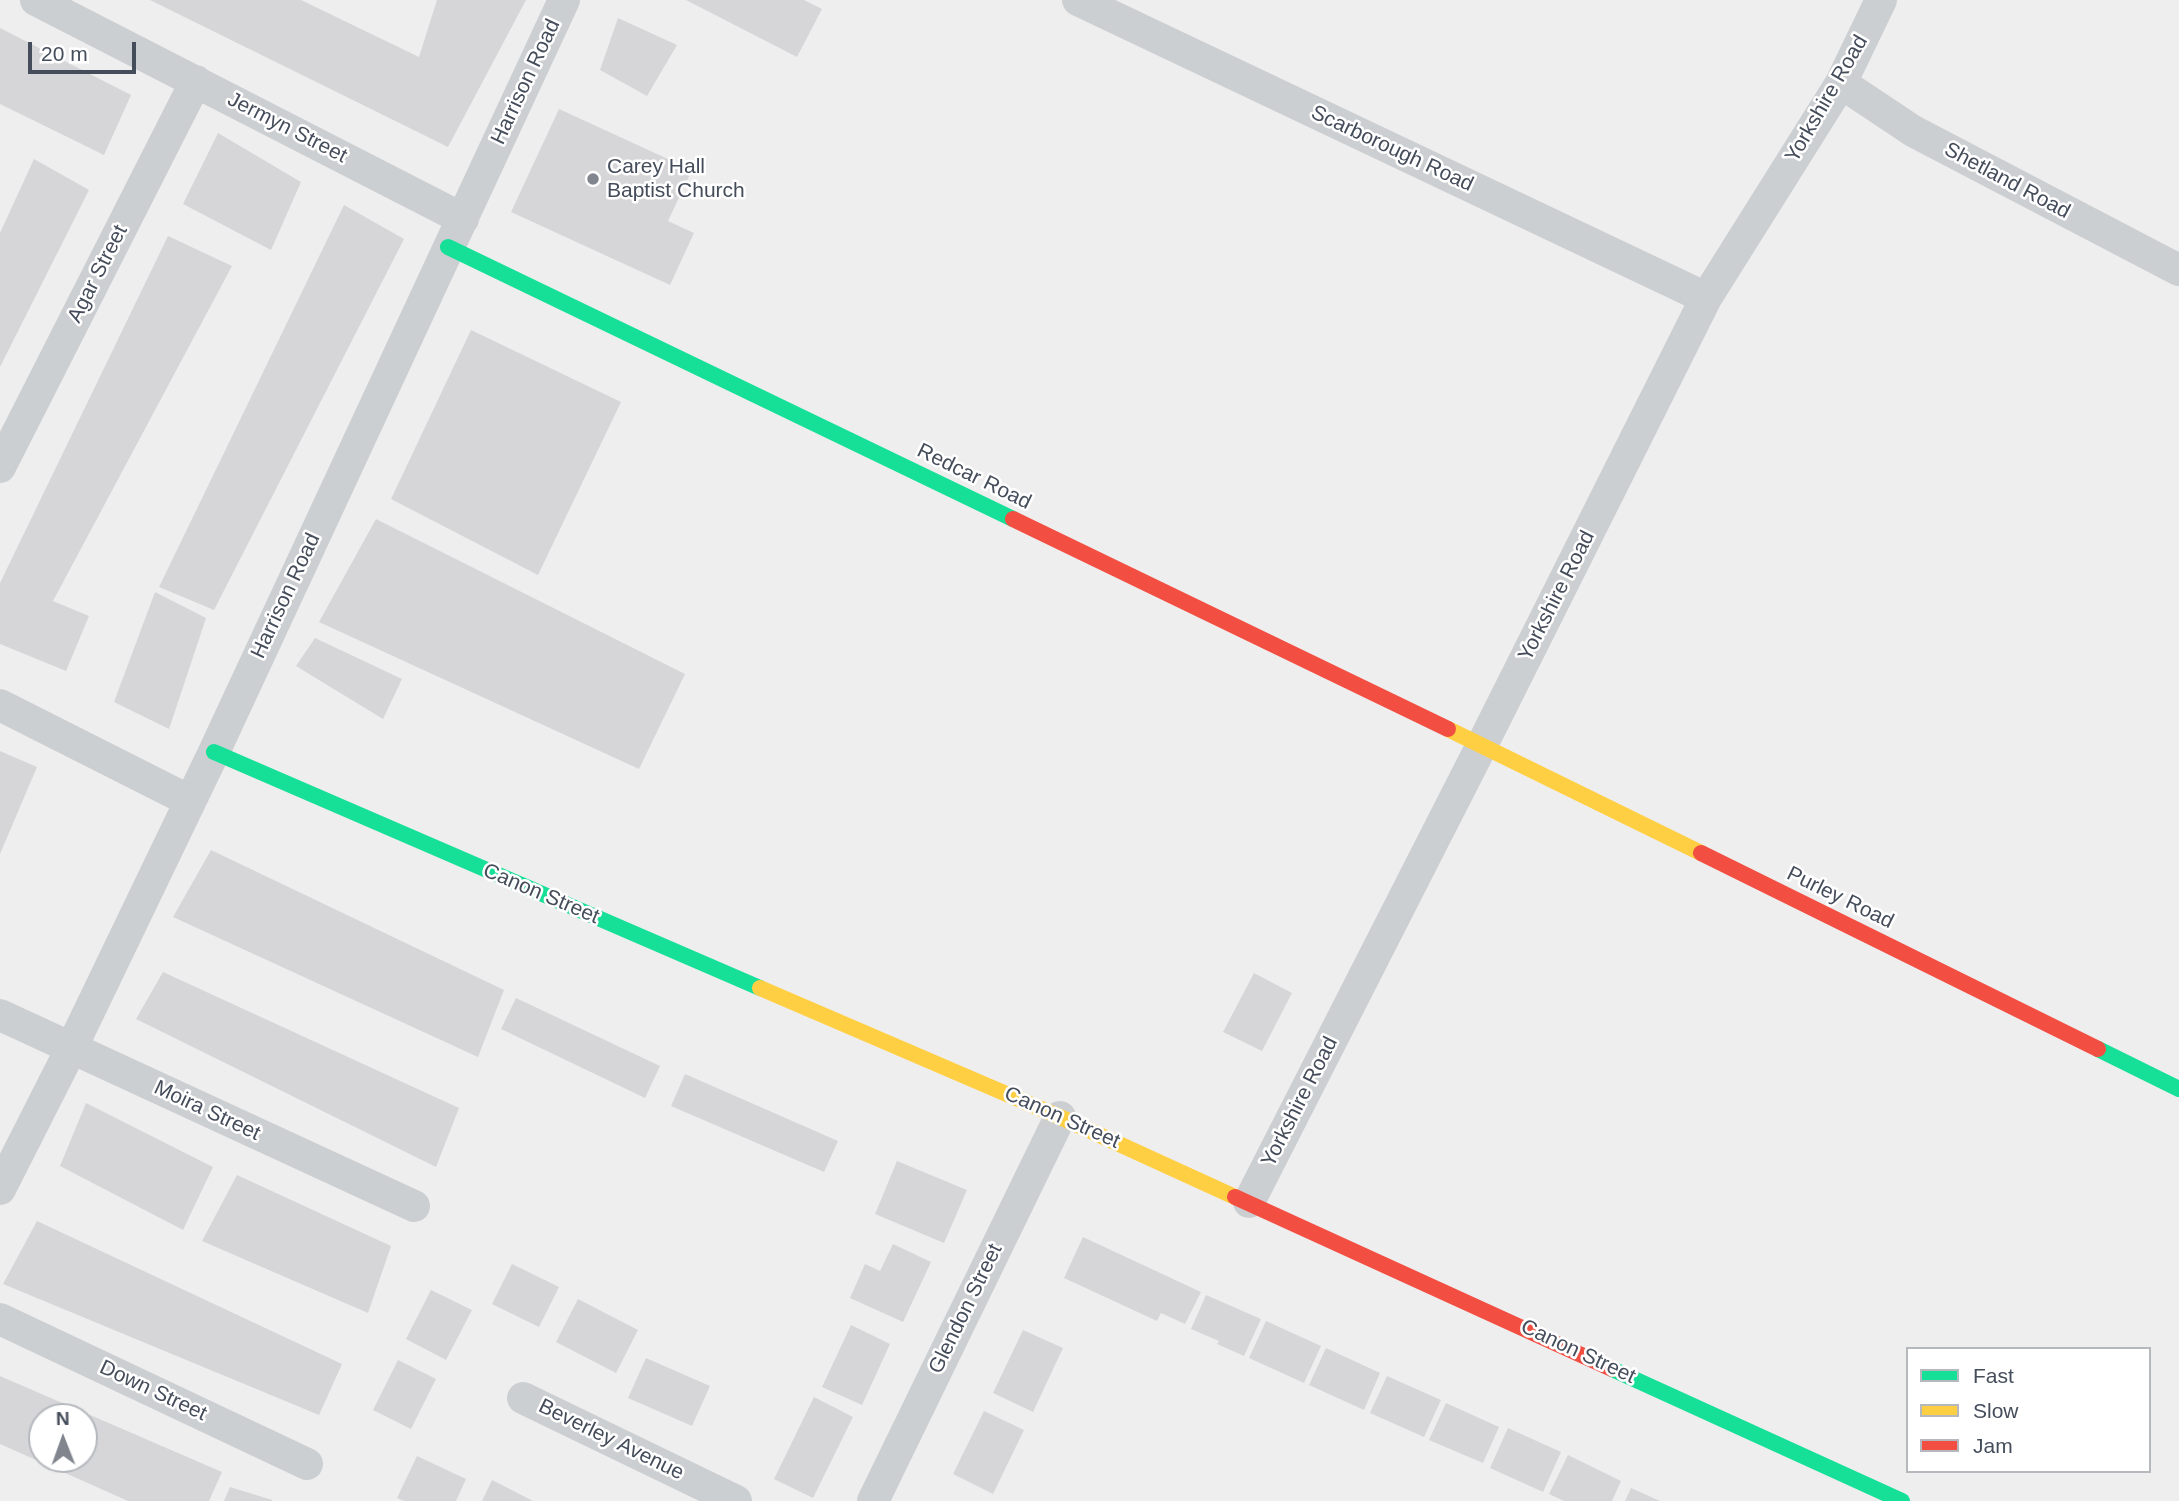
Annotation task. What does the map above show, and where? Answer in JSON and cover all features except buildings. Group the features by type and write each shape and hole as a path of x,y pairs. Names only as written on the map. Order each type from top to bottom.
{"street":[{"name":"Jermyn Street","path":"36,0 463,219"},
{"name":"Harrison Road","path":"0,1189 71,1049 214,752 564,0"},
{"name":"Scarborough Road","path":"1078,0 1706,298"},
{"name":"Yorkshire Road","path":"1249,1202 1706,298 1841,83 1881,0"},
{"name":"Agar Street","path":"0,467 196,81"},
{"name":"Shetland Road","path":"1841,83 1913,131 2179,270"},
{"name":"Redcar Road","path":"448,247 1482,745"},
{"path":"0,705 190,801"},
{"name":"Purley Road","path":"1482,745 2179,1089"},
{"name":"Canon Street","path":"214,752 1060,1117 1902,1501"},
{"name":"Moira Street","path":"0,1015 414,1206"},
{"name":"Glendon Street","path":"873,1501 1060,1117"},
{"name":"Down Street","path":"0,1319 307,1464"},
{"name":"Beverley Avenue","path":"523,1398 736,1501"}],"traffic: fast":[{"path":"448,247 1013,519"},
{"path":"214,752 760,988"},
{"path":"2098,1049 2179,1089"},
{"path":"1612,1369 1902,1501"}],"traffic: slow":[{"path":"1448,729 1701,853"},
{"path":"760,988 1060,1117 1235,1197"}],"traffic: jam":[{"path":"1013,519 1448,729"},
{"path":"1701,853 2098,1049"},
{"path":"1235,1197 1612,1369"}],"place":[{"name":"Carey Hall Baptist Church","path":"593,179"}]}
